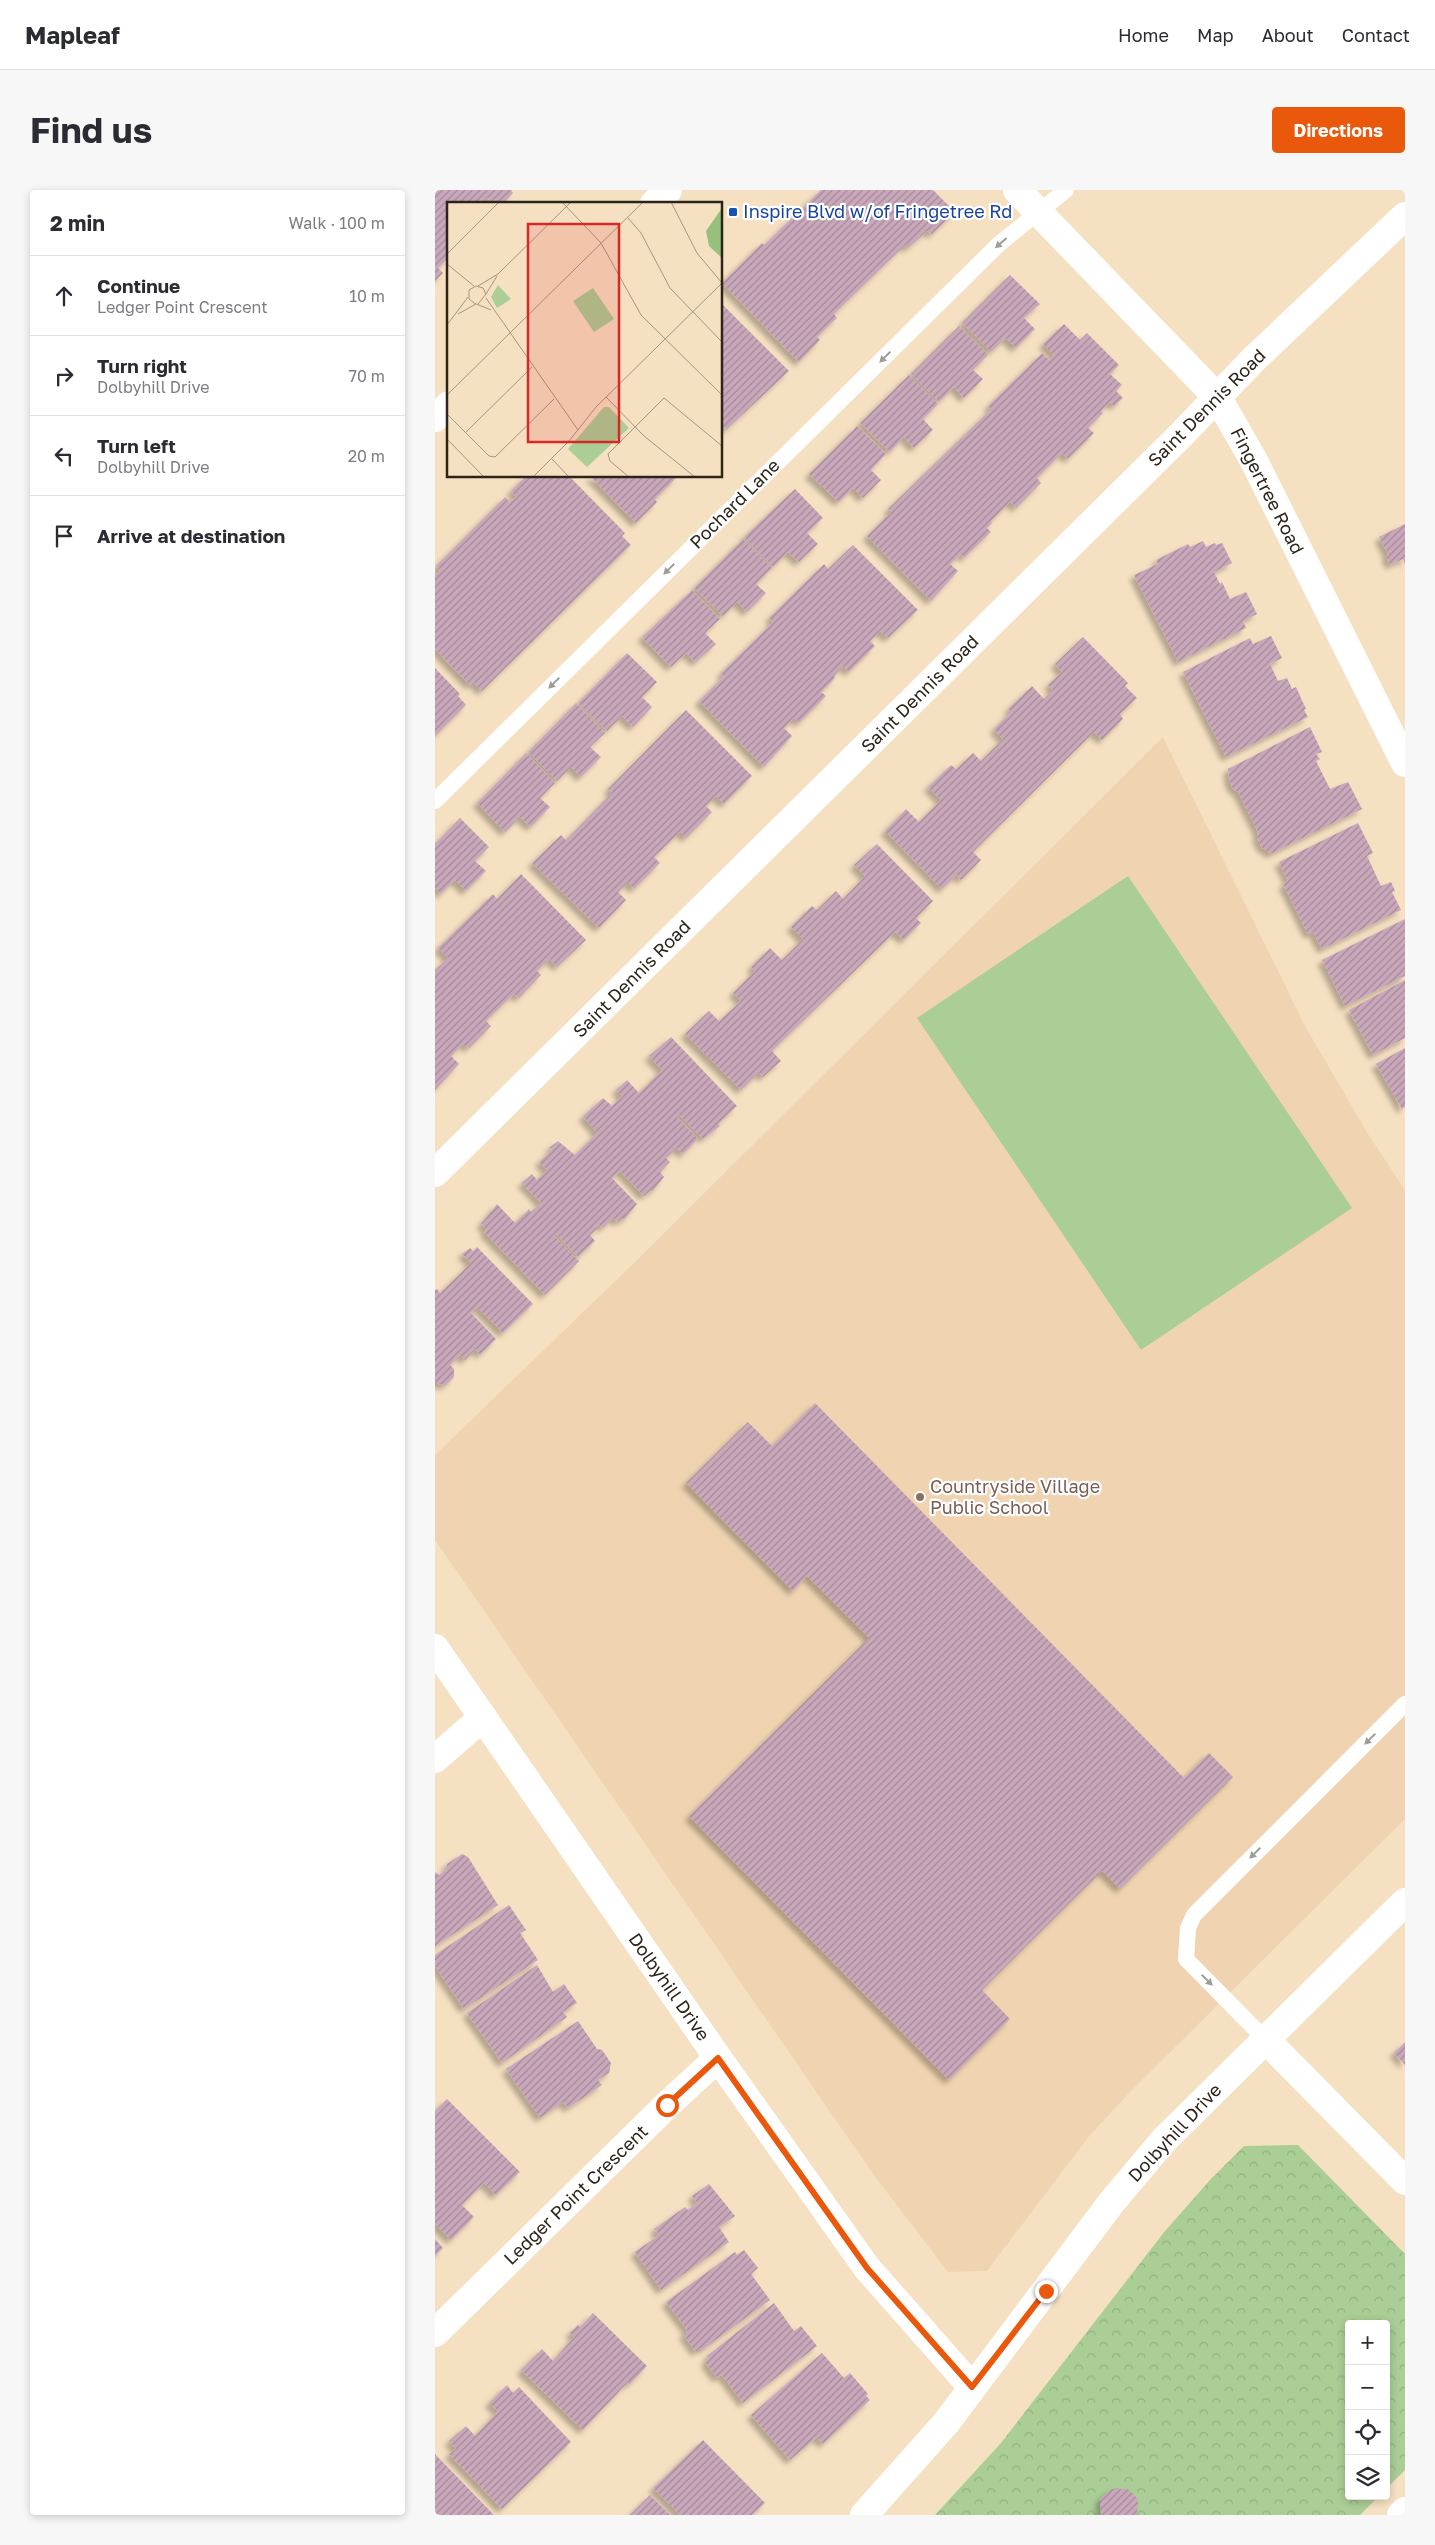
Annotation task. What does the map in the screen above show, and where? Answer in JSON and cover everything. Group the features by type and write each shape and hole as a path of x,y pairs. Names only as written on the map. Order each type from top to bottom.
{"street":[{"path":"656,202 668,190"},
{"name":"Fingertree Road","path":"1017,190 1218,398 1254,462 1405,763"},
{"name":"Saint Dennis Road","path":"437,1167 1218,398 1254,359 1405,216"},
{"path":"435,418 447,406"},
{"name":"Dolbyhill Drive","path":"435,1648 718,2058 867,2268 972,2387"},
{"path":"435,1759 483,1718"},
{"name":"Dolbyhill Drive","path":"864,2515 946,2423 1111,2203 1163,2140 1405,1902"},
{"path":"1265,2039 1405,2181"},
{"name":"Ledger Point Crescent","path":"435,2333 718,2058"},
{"path":"1401,2515 1405,2511"}],"lane":[{"name":"Pochard Lane","path":"435,801 999,244 1066,190"},
{"path":"1265,2039 1186,1959 1188,1928 1194,1914 1405,1704"}],"shaded area":[{"name":"Countryside Village Public School","path":"1163,737 1305,1026 1368,1134 1405,1190 1405,1819 1131,2091 1090,2135 987,2271 948,2272 873,2174 435,1540 435,1455 636,1261"}],"green space":[{"path":"1128,876 1352,1208 1141,1350 917,1018"},
{"path":"1298,2145 1405,2254 1405,2470 1390,2485 1390,2320 1345,2320 1345,2500 1375,2500 1360,2515 935,2515 1001,2443 1165,2231 1210,2180 1244,2146"}],"building":[{"path":"435,190 511,190 513,193 505,202 491,202 487,198 484,202 447,202 447,259 438,268 443,273 435,281"},
{"path":"821,190 933,190 955,212 932,234 927,231 908,248 905,245 834,314 837,318 817,337 820,340 799,362 723,284 762,243 764,245"},
{"path":"1010,275 1040,304 1024,318 1035,329 1016,348 1006,338 991,352 962,323"},
{"path":"723,305 789,371 727,429 723,426"},
{"path":"1064,324 1080,340 1087,333 1119,365 1110,374 1122,385 1116,391 1123,398 1114,406 1110,402 1101,411 1103,413 1088,428 1094,433 1068,459 1062,453 1037,478 1041,483 1016,508 1010,502 991,521 992,523 987,528 991,532 964,558 961,554 950,564 958,571 931,601 867,536 891,512 888,509 991,409 988,406 1042,353 1049,360 1054,355 1043,344"},
{"path":"959,326 988,355 973,370 983,379 964,398 954,387 939,402 911,374"},
{"path":"909,375 938,404 923,419 933,430 914,448 904,437 890,452 860,423"},
{"path":"857,426 886,454 871,470 881,480 863,498 853,488 839,502 809,474"},
{"path":"524,478 571,478 625,533 622,536 631,545 482,691 473,682 470,685 435,649 435,575 440,570 436,566 505,497 510,502 516,497 511,491"},
{"path":"592,478 676,478 655,499 657,502 636,523"},
{"path":"795,489 823,518 807,533 818,544 799,562 788,552 773,567 744,537"},
{"path":"1405,524 1405,564 1403,559 1390,565 1386,556 1388,554 1379,537"},
{"path":"743,539 772,568 756,584 766,593 747,612 737,602 723,616 694,588"},
{"path":"1203,541 1206,547 1215,543 1216,545 1222,543 1232,563 1214,572 1220,584 1222,582 1230,599 1246,592 1257,614 1243,621 1246,628 1178,662 1134,575 1158,564 1156,560 1188,544 1190,547"},
{"path":"853,545 918,610 888,638 880,631 870,641 875,646 849,672 843,666 834,676 835,678 821,692 826,696 799,723 794,718 784,728 792,736 764,767 699,701 724,676 721,673 773,622 769,618 824,564 828,569"},
{"path":"692,590 720,619 705,633 716,644 696,662 686,653 671,667 642,637"},
{"path":"1271,636 1282,658 1270,664 1278,681 1287,678 1292,689 1296,687 1308,717 1226,757 1183,672 1250,638 1253,644"},
{"path":"1083,637 1128,683 1125,686 1137,698 1120,714 1123,719 1102,740 1094,732 973,852 981,860 961,880 957,875 942,889 885,831 906,809 919,822 941,800 928,787 951,765 956,769 973,753 981,761 1003,739 994,729 1011,712 1008,709 1032,686 1044,699 1053,690 1048,685 1062,672 1055,664"},
{"path":"627,653 657,682 642,697 652,707 633,727 622,716 607,731 578,703"},
{"path":"435,668 460,694 458,696 466,705 435,736"},
{"path":"576,703 605,733 590,747 601,757 581,777 571,767 557,781 528,752"},
{"path":"686,710 752,776 724,804 716,796 706,806 712,812 686,838 680,832 654,857 660,863 634,889 628,882 618,892 626,900 599,928 532,863 561,835 566,840 612,793 608,789"},
{"path":"1310,727 1322,752 1316,754 1320,759 1316,761 1330,789 1348,782 1362,809 1270,854 1262,848 1257,838 1258,832 1238,792 1233,789 1229,780 1228,769"},
{"path":"526,753 555,783 540,798 550,807 531,827 520,817 505,832 477,803"},
{"path":"460,818 489,847 475,861 486,871 466,891 455,880 441,894 435,888 435,844"},
{"path":"1358,823 1373,853 1367,856 1381,886 1391,882 1395,891 1392,892 1401,910 1322,949 1313,932 1308,934 1283,884 1288,881 1279,862"},
{"path":"877,844 933,901 916,918 921,923 904,940 895,932 772,1051 781,1061 763,1077 759,1073 741,1090 685,1034 709,1011 719,1021 741,1001 733,993 755,971 751,967 770,948 782,960 803,939 791,927 812,906 817,910 836,891 843,899 865,876 854,865"},
{"path":"521,874 586,940 557,967 550,959 537,971 541,975 519,998 514,994 486,1021 491,1026 469,1048 463,1044 451,1056 459,1064 435,1090 435,970 448,958 438,948 493,894 497,899"},
{"path":"1405,919 1405,976 1345,1006 1322,960"},
{"path":"1405,980 1405,1038 1373,1055 1349,1010"},
{"path":"671,1037 737,1106 718,1124 720,1126 703,1139 678,1114 676,1116 698,1139 683,1154 677,1148 666,1158 670,1162 660,1172 664,1177 652,1192 651,1190 644,1196 620,1171 612,1178 637,1204 624,1220 622,1218 618,1222 613,1218 603,1228 598,1224 596,1225 598,1228 590,1235 595,1241 578,1257 556,1234 554,1236 579,1261 545,1295 484,1232 487,1230 481,1224 497,1204 515,1223 529,1209 531,1212 541,1203 522,1183 532,1174 537,1180 547,1170 539,1162 552,1150 549,1148 558,1141 575,1155 597,1133 583,1116 603,1098 612,1106 622,1096 616,1090 627,1080 639,1093 662,1070 649,1056"},
{"path":"1405,1048 1405,1107 1402,1109 1376,1064"},
{"path":"477,1247 533,1304 503,1333 477,1307 471,1313 496,1339 480,1355 476,1349 465,1360 460,1355 450,1365 454,1369 454,1377 446,1385 438,1384 435,1381 435,1290 437,1289 440,1293 471,1263 462,1254 470,1248 473,1251"},
{"path":"815,1403 1184,1778 1209,1753 1233,1777 1120,1889 1102,1871 982,1990 1010,2019 949,2080 689,1816 869,1638 807,1576 793,1591 686,1483 748,1422 772,1446"},
{"path":"462,1854 468,1857 498,1905 435,1946 435,1872 439,1875 446,1870 447,1864"},
{"path":"509,1905 526,1930 520,1933 538,1960 464,2009 435,1966 435,1955"},
{"path":"537,1965 553,1992 564,1984 577,2003 563,2012 567,2017 502,2063 467,2013"},
{"path":"578,2021 597,2049 602,2050 611,2063 609,2073 598,2080 602,2085 568,2108 563,2102 540,2118 506,2069"},
{"path":"1405,2042 1405,2065 1394,2053"},
{"path":"447,2099 520,2172 496,2195 484,2183 462,2205 474,2217 451,2240 435,2224 435,2111"},
{"path":"709,2184 735,2216 719,2227 729,2242 661,2290 635,2252 659,2235 654,2229 685,2207 688,2210 697,2203 692,2196"},
{"path":"435,2239 443,2248 435,2256"},
{"path":"744,2250 758,2268 751,2274 770,2300 702,2350 700,2348 696,2352 683,2334 688,2331 666,2302 735,2252 737,2255"},
{"path":"774,2303 794,2331 801,2326 817,2346 743,2403 722,2375 717,2378 705,2362 709,2359 707,2356"},
{"path":"593,2313 647,2366 629,2385 628,2382 583,2430 521,2370 542,2349 553,2361 574,2337 570,2333 578,2325 580,2327"},
{"path":"822,2353 844,2378 850,2373 868,2394 866,2396 870,2400 823,2444 817,2437 790,2460 751,2415"},
{"path":"507,2385 513,2393 519,2387 571,2442 502,2509 449,2454 456,2449 449,2441 466,2426 475,2436 498,2411 489,2403"},
{"path":"703,2440 765,2503 752,2515 680,2515 653,2488"},
{"path":"435,2454 494,2515 435,2515"},
{"path":"1111,2489 1128,2489 1138,2499 1137,2515 1101,2515 1100,2499"},
{"path":"650,2495 670,2515 630,2515"}],"place":[{"name":"Inspire Blvd w/of Fringetree Rd","path":"733,212"},
{"name":"Countryside Village Public School","path":"920,1497"}],"route":[{"path":"667,2105 718,2058 867,2268 927,2333 972,2387 1046,2291"}]}
